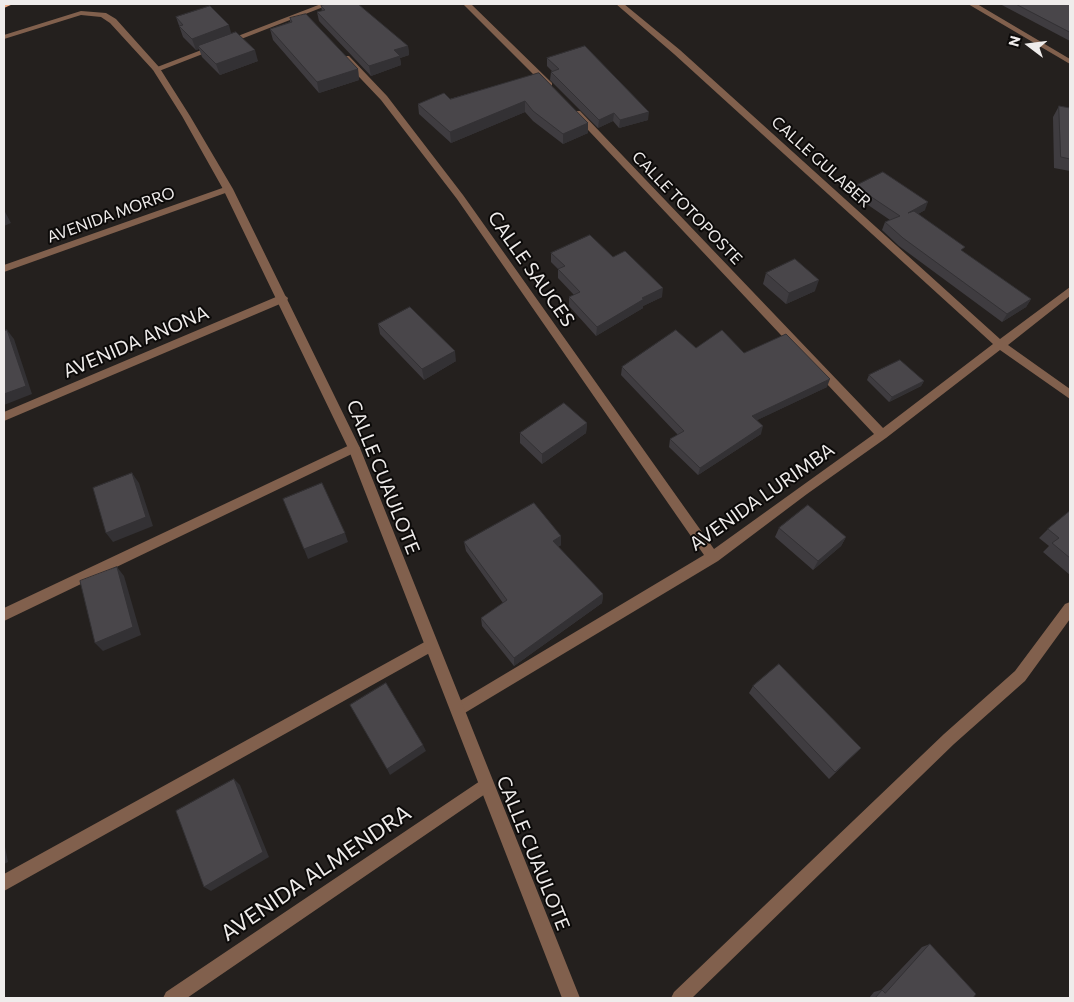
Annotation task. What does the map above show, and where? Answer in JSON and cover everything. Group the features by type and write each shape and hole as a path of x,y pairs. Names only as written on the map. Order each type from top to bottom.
{"highway":[{"path":"4,5 9,4"}],"street":[{"path":"156,69 308,16 327,4"},
{"path":"467,4 556,92"},
{"name":"CALLE GULABER","path":"620,4 678,52 999,344 1070,395"},
{"path":"972,4 1070,62"},
{"name":"CALLE CUAULOTE","path":"4,37 63,18 92,12 103,14 113,22 156,69 228,189 283,298 354,448 430,645 458,710 571,998"},
{"name":"CALLE SAUCES","path":"337,48 384,98 460,197 713,557"},
{"name":"CALLE TOTOPOSTE","path":"570,106 882,435"},
{"name":"AVENIDA MORRO","path":"4,269 228,189"},
{"name":"AVENIDA LURIMBA","path":"458,710 713,557 803,490 882,435 1070,291"},
{"name":"AVENIDA ANONA","path":"4,417 283,298"},
{"path":"4,615 354,448"},
{"path":"680,998 949,739 1020,676 1070,608"},
{"path":"4,883 430,645"},
{"name":"AVENIDA ALMENDRA","path":"172,998 486,785"}],"building":[{"path":"326,4 358,4 408,46 394,50 400,56 369,66 317,12 325,10 321,6"},
{"path":"1016,4 1070,4 1070,32"},
{"path":"210,6 229,25 192,39 179,26 183,25 176,17"},
{"path":"306,14 358,69 317,82 270,29 292,22 290,18"},
{"path":"236,32 255,50 216,64 198,46"},
{"path":"585,46 649,112 620,120 614,113 599,120 551,72 559,69 547,58"},
{"path":"539,73 588,123 563,134 533,111 525,101 450,132 418,104 444,93 450,99"},
{"path":"1059,106 1070,108 1070,159 1061,157"},
{"path":"883,172 928,202 908,213 914,211 965,247 961,250 1031,299 1007,314 903,238 885,222 900,216 855,186"},
{"path":"590,235 613,257 625,251 663,288 642,298 644,299 597,327 569,297 580,292 558,269 565,266 551,253"},
{"path":"795,259 819,280 789,293 766,273"},
{"path":"410,307 455,351 422,369 378,324"},
{"path":"7,330 26,386 4,394 4,331"},
{"path":"676,330 696,348 722,330 744,353 786,334 830,379 752,416 763,426 700,468 670,439 684,431 622,367"},
{"path":"900,360 924,381 892,397 869,375"},
{"path":"564,403 587,423 542,454 520,433"},
{"path":"132,473 146,517 106,533 93,488"},
{"path":"322,483 345,533 304,549 283,499"},
{"path":"534,503 561,536 553,541 603,594 514,658 481,618 507,600 464,542"},
{"path":"808,505 846,537 818,561 779,528"},
{"path":"1070,511 1070,558 1052,543 1059,538 1048,529"},
{"path":"117,567 133,627 95,643 80,581"},
{"path":"779,664 861,748 835,772 753,686"},
{"path":"386,683 423,745 387,769 350,705"},
{"path":"234,779 263,852 204,887 176,811"},
{"path":"930,944 976,994 973,998 875,998 882,990 885,993"}]}
